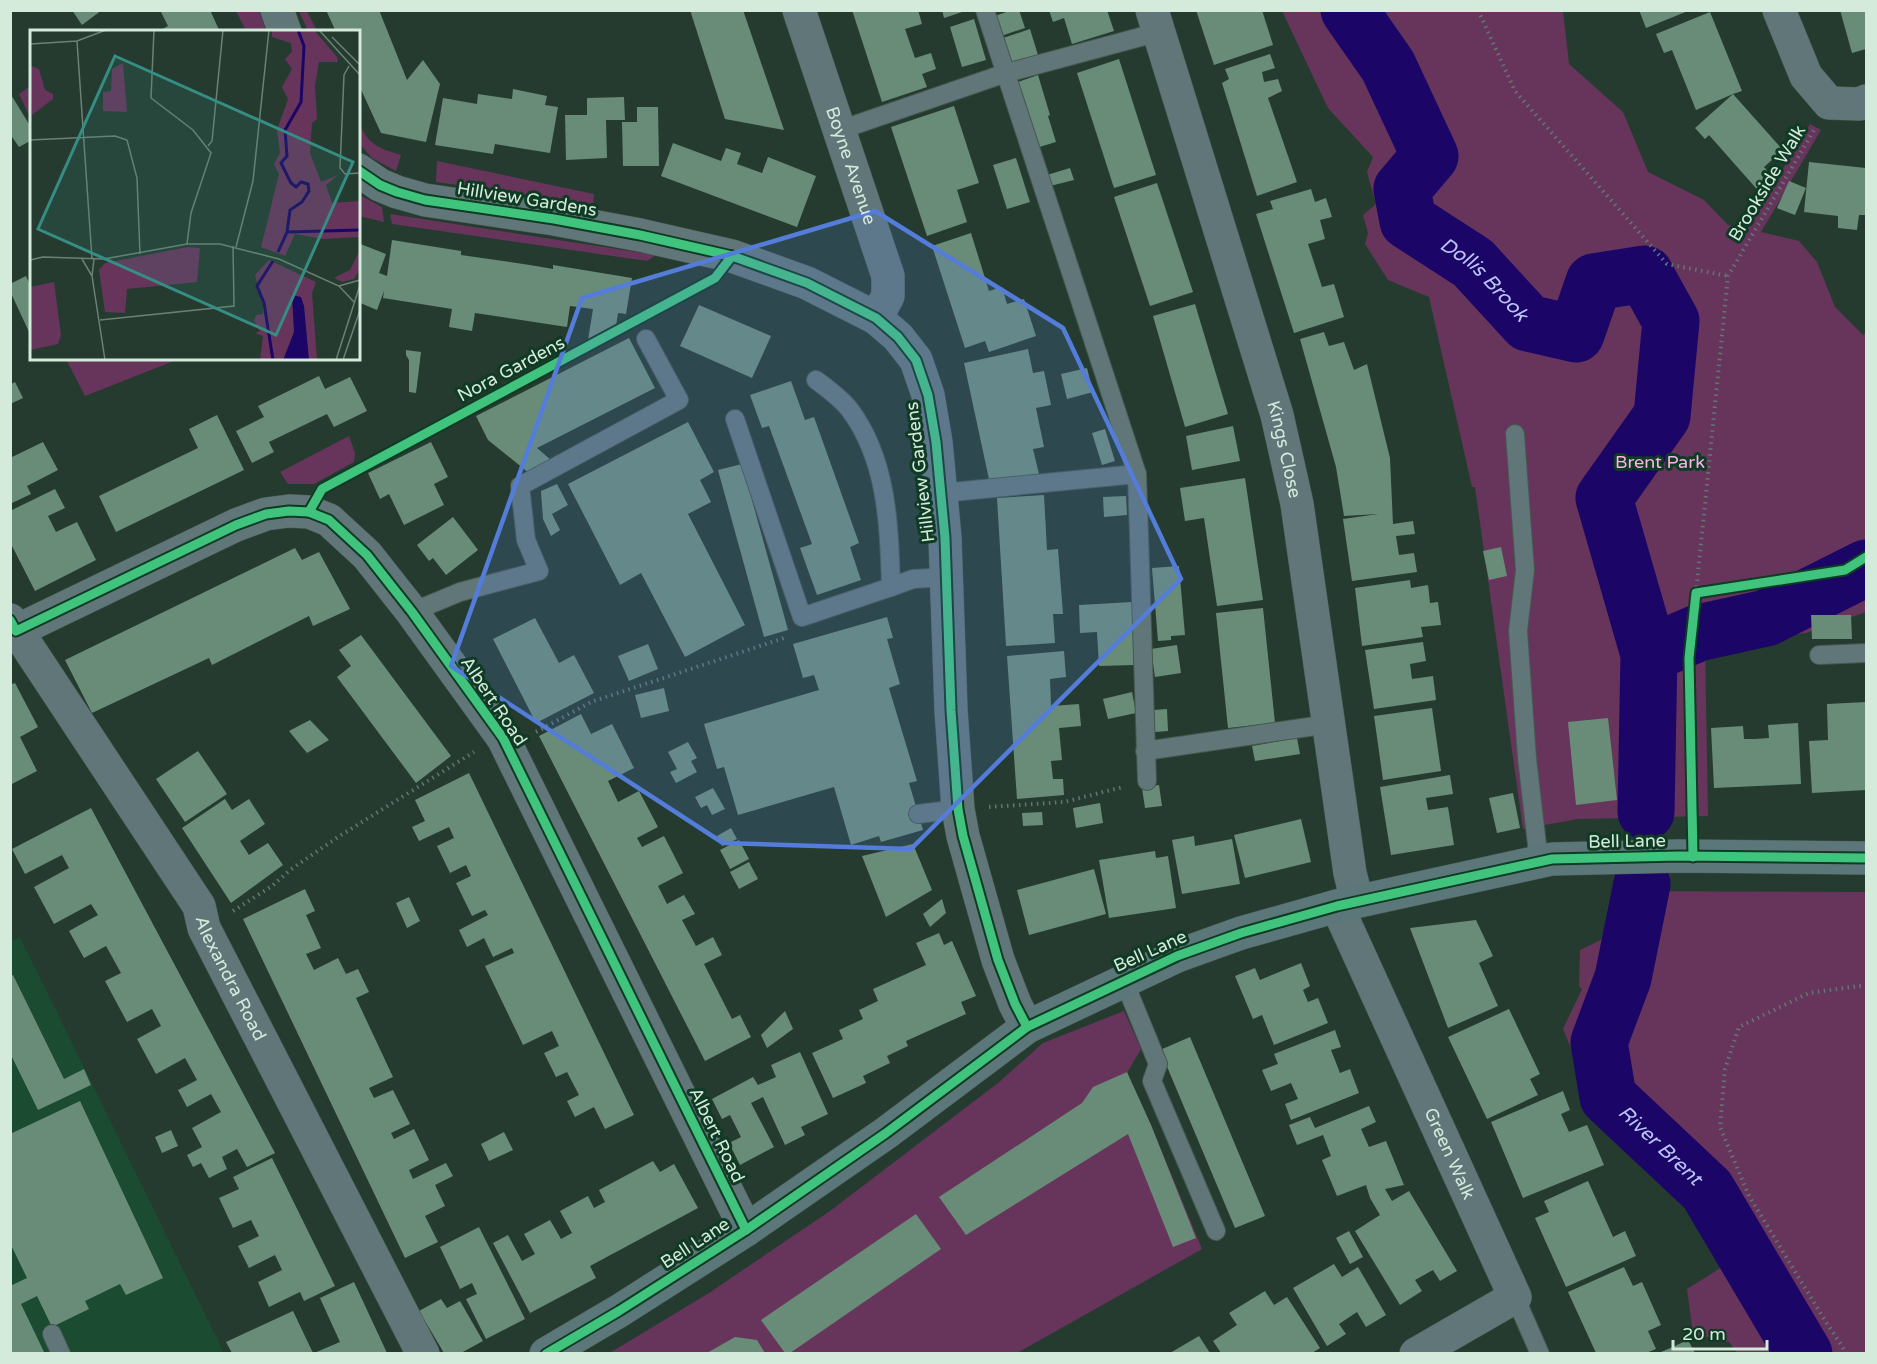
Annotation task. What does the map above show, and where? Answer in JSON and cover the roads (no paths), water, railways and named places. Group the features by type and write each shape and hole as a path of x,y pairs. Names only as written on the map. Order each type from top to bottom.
{"street":[{"path":"278,10 284,30"},
{"name":"Boyne Avenue","path":"799,10 888,276 888,296 876,318"},
{"path":"1779,10 1806,76 1829,103 1860,104 1866,101"},
{"name":"Kings Close","path":"1156,21 1277,415 1297,504 1350,873 1347,904"},
{"name":"Hillview Gardens","path":"360,171 380,185 425,200 554,219 640,235 732,256 807,283 876,318 898,337 916,360 928,395 942,493 951,710 958,808 975,885 998,960 1015,1004 1027,1027"},
{"name":"Albert Road","path":"12,629 236,525 266,514 290,511 309,512 329,520 367,555 412,612 505,743 746,1230"},
{"name":"Alexandra Road","path":"12,629 199,906 204,928 423,1353"},
{"name":"Bell Lane","path":"546,1353 619,1311 746,1230 886,1133 1027,1027 1177,956 1240,933 1347,904 1552,859 1679,856 1866,858"},
{"name":"Green Walk","path":"1347,904 1515,1297"},
{"path":"1416,1353 1515,1297"}],"lane":[{"path":"986,10 1137,474 1147,781"},
{"path":"840,130 1156,21"},
{"path":"412,612 460,592 539,571 526,540 520,486 679,400 646,339"},
{"path":"816,380 850,410 878,466 889,519 891,587"},
{"path":"735,419 802,617 913,579 946,577"},
{"path":"1515,434 1525,570 1518,632 1527,758 1539,862"},
{"path":"942,493 1137,474"},
{"path":"1819,655 1866,653"},
{"path":"1145,751 1329,724"},
{"path":"918,814 958,808"},
{"path":"1124,981 1158,1064 1152,1081 1216,1231"},
{"path":"1515,1297 1540,1353"},
{"path":"52,1334 62,1353"}],"waterway":[{"name":"Dollis Brook","path":"1349,10 1388,66 1430,156 1402,189 1408,221 1473,263 1528,323 1576,334 1594,282 1645,274 1671,321 1662,416 1604,498 1649,654 1646,812"},
{"path":"1649,654 1698,633 1766,618 1866,568"},
{"name":"River Brent","path":"1642,884 1623,978 1599,1042 1608,1097 1707,1190 1804,1354"}],"park label":[{"name":"Brent Park","path":"1660,462"}]}
